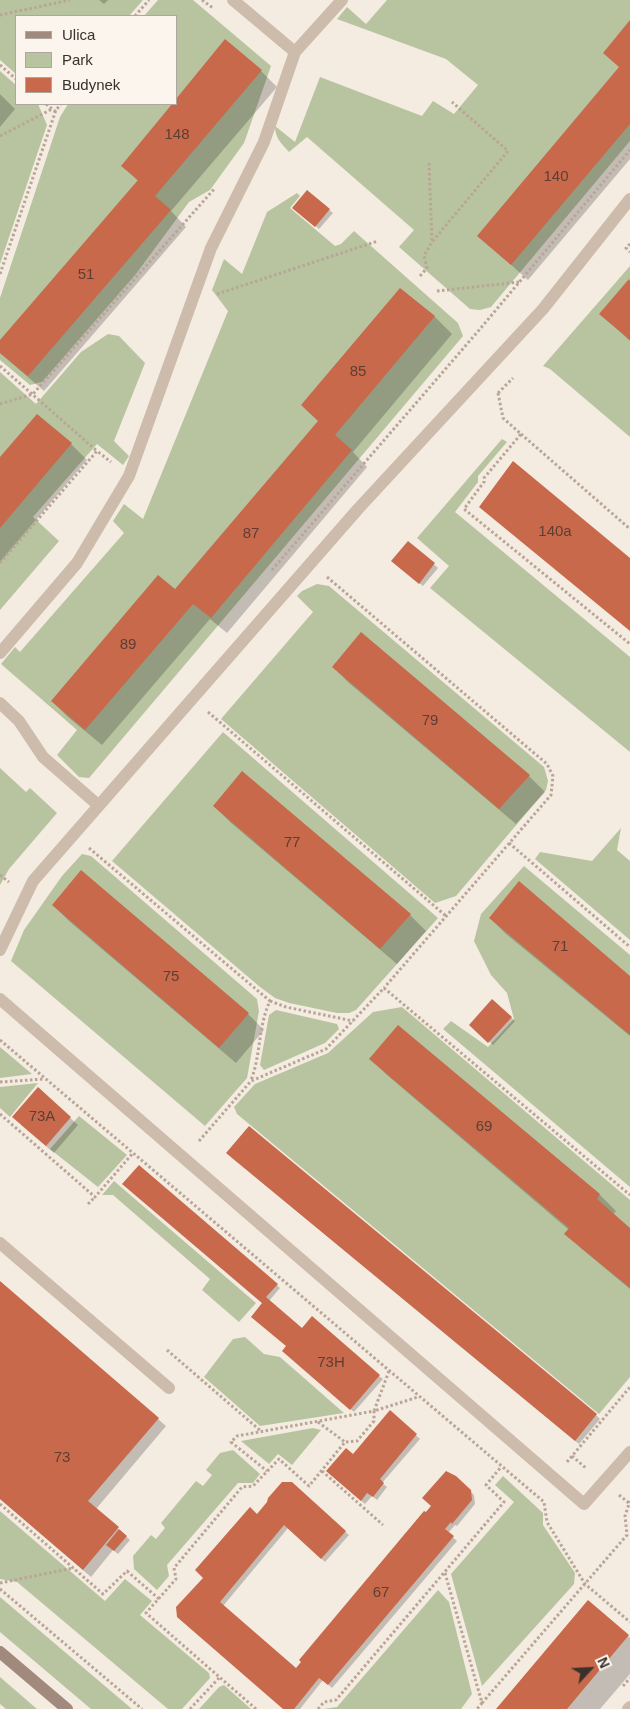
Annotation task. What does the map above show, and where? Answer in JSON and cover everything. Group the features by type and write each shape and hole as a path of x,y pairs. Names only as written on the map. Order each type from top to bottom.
{"street":[{"path":"233,0 295,52"},
{"path":"0,653 77,563 129,476 212,248 264,142 295,52 342,0"},
{"path":"0,950 33,881 358,509 543,309 630,199"},
{"path":"0,703 19,721 43,757 98,805"},
{"path":"0,999 584,1504 630,1452"},
{"path":"0,1243 169,1388"},
{"path":"0,1652 67,1709"}],"path":[{"path":"0,15 70,0"},
{"path":"136,15 148,0"},
{"path":"202,0 218,12"},
{"path":"0,65 15,78"},
{"path":"420,276 427,268 424,256 432,242 508,151 452,102"},
{"path":"47,105 56,112"},
{"path":"0,274 56,112 61,105"},
{"path":"0,136 52,109"},
{"path":"266,577 630,150"},
{"path":"429,163 432,242"},
{"path":"0,404 33,394 220,182"},
{"path":"192,303 378,240"},
{"path":"630,244 626,248 630,252"},
{"path":"436,291 519,282"},
{"path":"0,366 129,476"},
{"path":"498,393 502,418 630,528"},
{"path":"521,434 484,478 484,482 464,510 630,644"},
{"path":"0,563 97,450"},
{"path":"251,1081 326,1049 353,1022 551,795 553,776 547,764 291,548"},
{"path":"192,699 446,916"},
{"path":"74,835 270,1001 286,1007 353,1022"},
{"path":"509,843 630,947"},
{"path":"0,875 8,884 14,876"},
{"path":"384,988 630,1195"},
{"path":"166,1181 251,1081 256,1069 265,1011 270,1001"},
{"path":"0,1040 544,1502 548,1522 585,1584 630,1622"},
{"path":"0,1082 45,1078"},
{"path":"0,1114 95,1197"},
{"path":"88,1204 133,1153"},
{"path":"166,1350 262,1432"},
{"path":"317,1422 345,1442 357,1441 374,1421 374,1411 388,1371"},
{"path":"538,1497 630,1387"},
{"path":"267,1471 232,1442 237,1436 374,1411 419,1397"},
{"path":"256,1709 146,1613 176,1579 174,1568 242,1487 253,1486 279,1459 309,1486 345,1442"},
{"path":"318,1709 324,1702 336,1700 504,1502 486,1485 501,1467"},
{"path":"322,1471 383,1525"},
{"path":"477,1709 627,1535 625,1516 630,1501"},
{"path":"0,1504 104,1594 127,1571 159,1599"},
{"path":"0,1583 74,1568"},
{"path":"444,1572 482,1703"},
{"path":"0,1589 142,1709"},
{"path":"190,1709 219,1678"}],"green space":[{"path":"0,0 143,0 130,15 15,15 15,73 0,60"},
{"path":"158,0 193,0 271,66 244,143 210,190 189,202 136,274 42,382 30,385 0,360 0,298 60,117 67,105 178,105 178,15 145,15"},
{"path":"387,0 630,0 630,141 491,307 480,310 470,309 399,247 414,230 307,137 289,152 276,134 275,126 295,142 320,77 422,116 433,101 454,114 478,85 446,59 337,19 347,7 366,24"},
{"path":"0,71 15,84 15,105 38,105 47,125 0,264"},
{"path":"297,193 300,196 290,208 335,246 341,244 354,231 458,323 463,336 89,778 79,777 57,755 77,730 1,664 15,647 20,652 124,533 113,521 124,504 143,519 228,311 212,290 224,259 242,274 267,212"},
{"path":"630,266 630,437 550,369 543,366"},
{"path":"108,334 119,336 145,363 114,441 129,456 123,465 97,444 33,517 59,541 0,610 0,372 36,404 81,352"},
{"path":"502,439 507,442 478,476 478,482 455,512 630,657 630,752 430,588 449,566 417,538"},
{"path":"317,584 329,586 544,767 548,781 546,790 456,896 435,903 221,719 313,612 297,596 302,591"},
{"path":"223,732 438,918 356,1010 349,1013 337,1013 289,1003 275,998 112,861"},
{"path":"0,768 26,792 30,788 57,813 9,869 0,885"},
{"path":"621,828 617,850 630,861 630,940 535,859 540,852 592,861"},
{"path":"82,854 91,856 257,999 259,1011 247,1078 205,1126 11,961 24,930 62,876"},
{"path":"524,866 630,955 630,1187 443,1029 451,1021 488,1047 514,1019 507,993 491,975 474,941 481,914"},
{"path":"402,1007 630,1200 630,1377 599,1414 237,1114 234,1107 255,1084 328,1053 373,1012"},
{"path":"276,1010 337,1024 339,1029 325,1043 264,1070 260,1065 269,1015"},
{"path":"0,1047 32,1074 0,1078"},
{"path":"38,1083 10,1117 0,1108 0,1087"},
{"path":"79,1116 127,1155 98,1187 50,1149"},
{"path":"114,1181 256,1303 239,1322 202,1290 210,1279 113,1195 102,1195"},
{"path":"245,1337 264,1354 280,1357 344,1413 260,1426 204,1377 233,1339"},
{"path":"313,1428 321,1430 292,1465 278,1454 269,1464 241,1441"},
{"path":"233,1450 260,1474 253,1483 238,1483 167,1565 169,1576 157,1590 134,1569 133,1556 151,1535 156,1539 165,1528 161,1523 196,1481 203,1486 212,1475 206,1470 220,1453"},
{"path":"503,1476 543,1513 543,1525 575,1573 574,1584 482,1686 451,1574 514,1502 495,1485"},
{"path":"0,1511 105,1601 125,1579 152,1601 140,1615 209,1673 210,1678 182,1709 168,1709 17,1582 0,1579"},
{"path":"438,1590 449,1602 472,1694 461,1709 323,1709 337,1707"},
{"path":"0,1597 132,1709 91,1709 0,1632"},
{"path":"0,1677 37,1709 6,1709 0,1704"},
{"path":"224,1685 251,1709 199,1709 219,1687"}],"building":[{"path":"630,20 630,124 511,265 477,236 619,67 603,53"},
{"path":"225,39 262,70 155,196 171,210 28,376 0,353 0,340 138,180 121,166 171,105 178,105 178,97"},
{"path":"307,190 330,209 315,227 292,208"},
{"path":"629,279 630,281 630,340 599,314"},
{"path":"400,288 435,316 335,435 352,450 211,618 193,604 85,730 51,701 158,575 175,589 318,421 301,405"},
{"path":"37,414 72,443 0,528 0,457"},
{"path":"513,461 630,558 630,631 479,507"},
{"path":"408,541 435,563 419,584 391,561"},
{"path":"361,632 530,775 499,809 332,667"},
{"path":"242,771 411,914 380,949 213,806"},
{"path":"81,870 249,1013 219,1048 52,905"},
{"path":"519,881 630,976 630,1035 489,918"},
{"path":"492,999 512,1017 488,1043 469,1025"},
{"path":"398,1025 600,1194 597,1199 630,1228 630,1288 564,1234 569,1228 369,1059"},
{"path":"38,1087 71,1117 46,1146 12,1117"},
{"path":"249,1126 597,1414 575,1441 226,1153"},
{"path":"139,1165 278,1284 266,1297 302,1328 312,1316 380,1375 350,1410 282,1351 286,1346 251,1317 262,1303 122,1184"},
{"path":"0,1281 159,1418 88,1501 119,1527 83,1570 0,1499"},
{"path":"390,1410 417,1434 380,1479 384,1483 373,1497 367,1493 361,1501 326,1471 346,1448 353,1454"},
{"path":"446,1471 456,1476 471,1490 472,1500 452,1524 451,1522 445,1529 454,1536 328,1685 319,1678 294,1709 283,1709 177,1617 176,1607 203,1578 195,1570 250,1507 257,1514 282,1482 292,1482 346,1531 321,1559 284,1525 220,1602 296,1668 301,1662 299,1660 424,1511 426,1512 431,1506 422,1498"},
{"path":"119,1529 127,1536 114,1551 106,1545"},
{"path":"588,1600 629,1635 567,1709 496,1709"}]}
